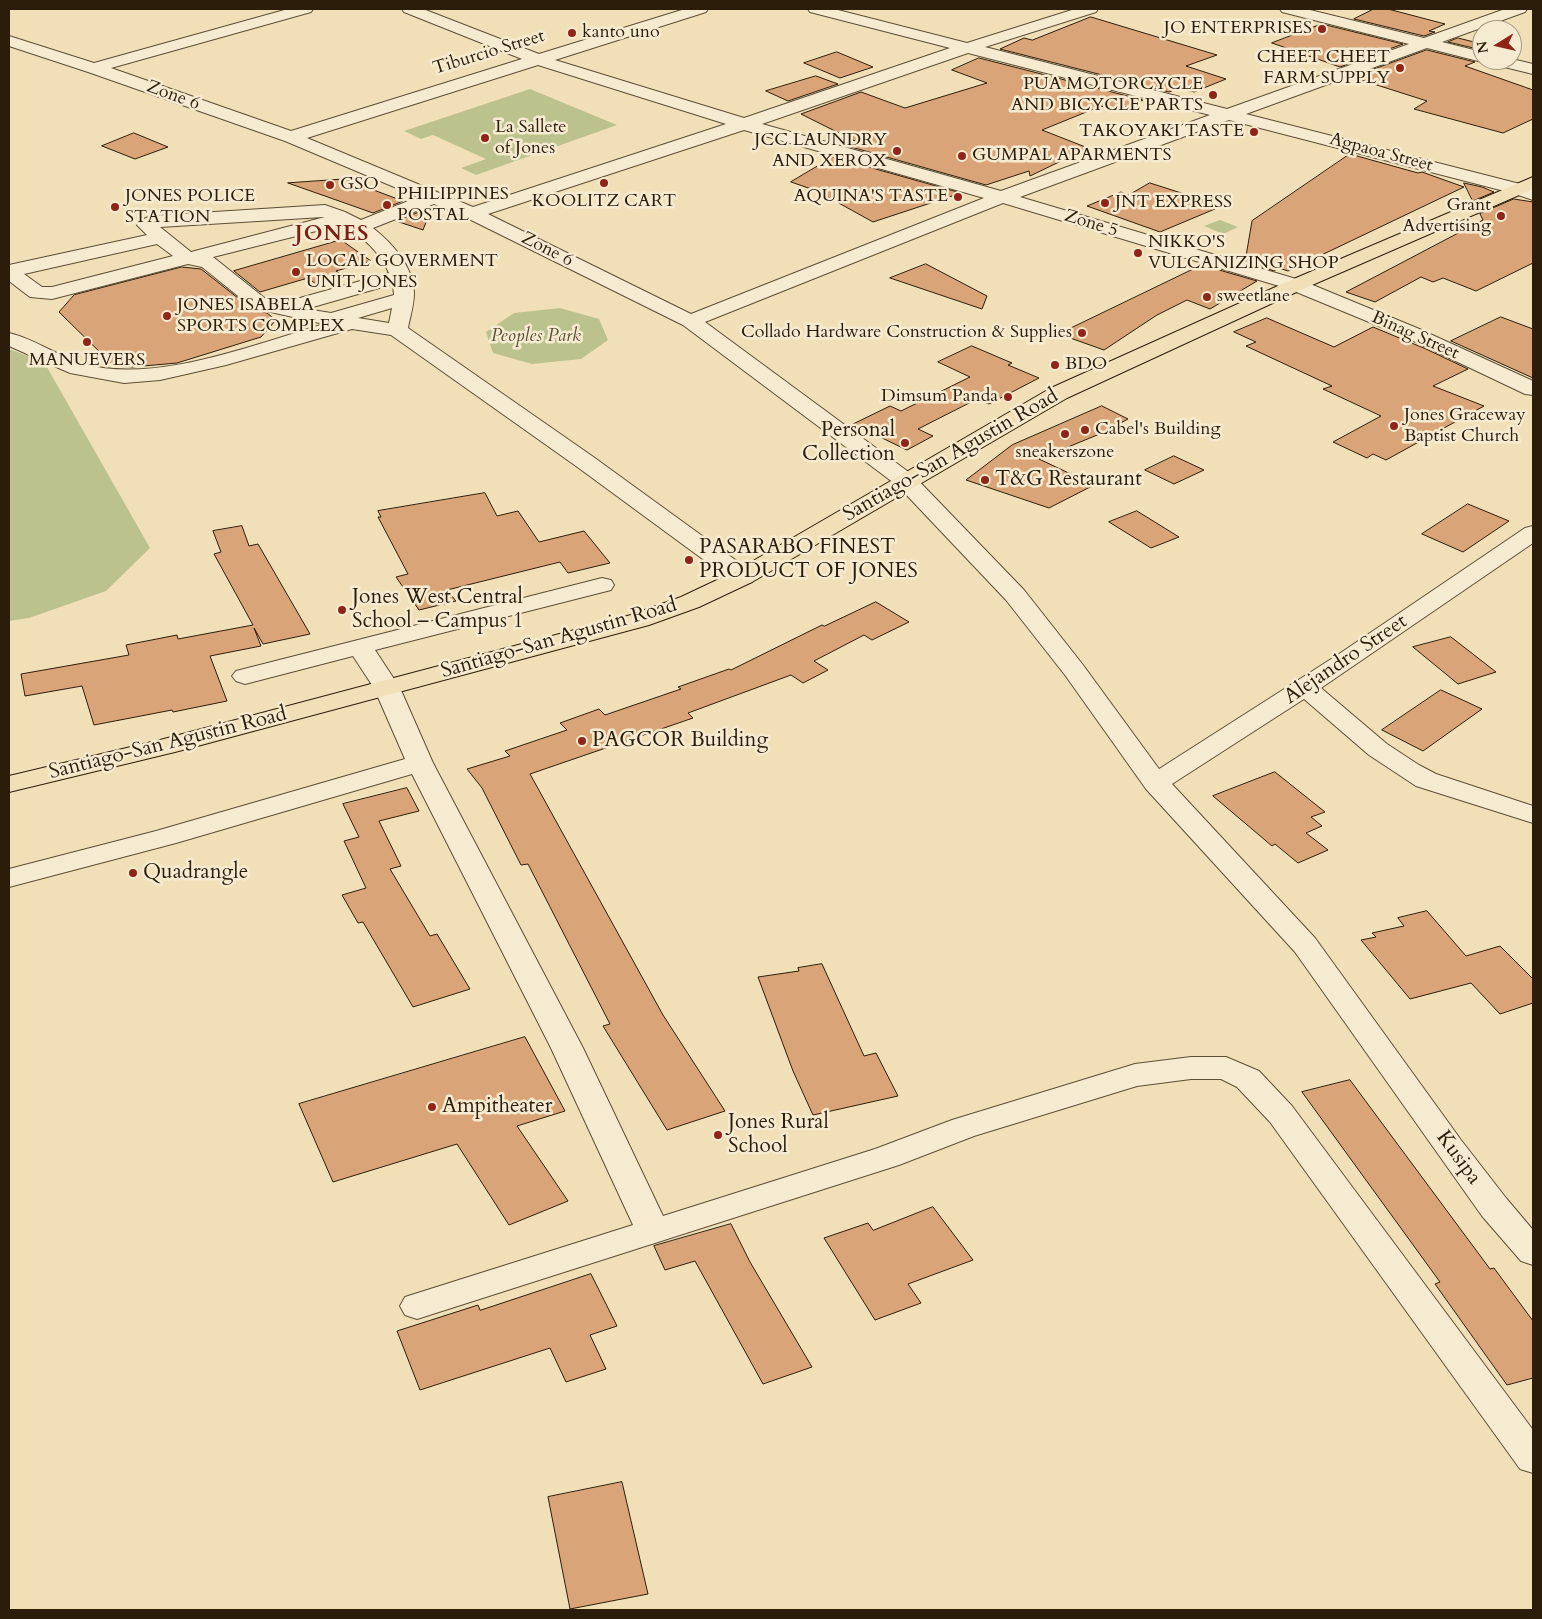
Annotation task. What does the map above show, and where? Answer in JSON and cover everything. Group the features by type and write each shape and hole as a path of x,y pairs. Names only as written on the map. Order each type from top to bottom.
{"main road":[{"name":"Santiago-San Agustin Road","path":"9,784 387,688 640,620 690,602 743,577 1059,393 1296,285 1528,189"}],"street":[{"path":"94,68 305,9"},
{"name":"Zone 5","path":"410,9 536,59 744,124 1002,197 1296,285"},
{"name":"Tiburcio Street","path":"290,137 700,9"},
{"name":"Agpaoa Street","path":"816,9 1528,189"},
{"path":"472,213 744,124 967,48 1090,9"},
{"path":"1288,9 1472,55"},
{"path":"1337,21 1358,9"},
{"path":"690,321 1002,197 1517,9"},
{"name":"Zone 6","path":"9,40 290,137 436,197 690,321 906,481 1015,595 1074,670 1156,783"},
{"path":"9,272 37,292 52,293 187,258 351,223 436,197"},
{"path":"397,330 405,290 389,252 351,223 325,211 151,222 146,225 187,258 208,262 260,304 397,330 584,461 743,577"},
{"path":"9,272 161,238"},
{"path":"37,292 94,253"},
{"path":"284,309 400,276"},
{"name":"Binag Street","path":"1296,285 1410,332 1533,389"},
{"path":"9,339 77,369 124,377 160,374 226,359 403,299"},
{"name":"Alejandro Street","path":"1156,783 1305,687 1533,533"},
{"path":"245,676 602,585"},
{"path":"360,647 387,688 420,762 567,1048 653,1231"},
{"path":"1305,687 1371,743 1413,774 1533,815"},
{"path":"9,878 166,837 420,762"},
{"name":"Kusipa","path":"1156,783 1305,945 1455,1155 1494,1207 1533,1252"},
{"path":"417,1306 887,1157 964,1128 1135,1076 1190,1068 1226,1068 1248,1079 1281,1114 1533,1458"}],"green space":[{"path":"530,89 617,125 476,175 461,168 486,159 433,135 421,139 404,131"},
{"path":"1220,220 1238,227 1223,234 1204,226"},
{"name":"Peoples Park","path":"560,308 599,319 608,340 581,359 532,364 493,353 486,332 514,313"},
{"path":"9,349 44,362 150,548 106,591 29,618 9,621"}],"building":[{"path":"1374,9 1388,9 1445,24 1429,31 1435,32 1424,36 1354,19"},
{"path":"1091,17 1217,55 1186,66 1226,79 1194,92 1179,88 1169,92 1000,49 1024,38 1032,40"},
{"path":"1322,24 1403,44 1340,67 1272,43"},
{"path":"1458,38 1472,42 1472,48 1448,42"},
{"path":"1427,50 1472,61 1472,63 1465,66 1533,90 1533,119 1503,133 1414,109 1427,101 1358,79 1366,76 1361,74"},
{"path":"837,52 873,67 840,78 804,63"},
{"path":"979,58 1143,100 1116,111 1101,106 1042,130 1088,148 1030,176 1029,171 986,185 851,147 859,143 801,114 861,92 905,108 987,83 952,70"},
{"path":"816,76 838,84 788,101 766,91"},
{"path":"134,133 168,147 135,159 102,146"},
{"path":"1350,154 1418,173 1422,172 1464,187 1288,271 1279,268 1274,271 1245,262 1252,221"},
{"path":"833,157 961,193 873,222 817,191 791,182"},
{"path":"346,179 403,201 373,213 288,183"},
{"path":"1150,183 1222,206 1160,232 1087,206 1121,192 1128,195"},
{"path":"1464,183 1482,187 1494,192 1473,201"},
{"path":"1514,199 1533,202 1533,263 1476,291 1443,278 1433,282 1421,277 1375,302 1346,292 1483,220 1480,214"},
{"path":"425,210 430,212 423,230 396,221"},
{"path":"341,240 371,261 336,271 345,277 317,285 308,278 260,292 234,271"},
{"path":"926,264 987,296 982,309 890,278"},
{"path":"1202,265 1257,281 1210,309 1187,300 1157,315 1104,350 1059,334"},
{"name":"JONES ISABELA SPORTS COMPLEX","path":"182,267 201,269 252,309 267,313 276,320 261,337 177,363 132,367 114,366 59,312 74,295"},
{"path":"1501,317 1533,329 1533,378 1451,341"},
{"path":"1267,318 1334,347 1373,327 1468,369 1433,386 1484,406 1386,460 1373,454 1367,458 1333,442 1381,416 1323,389 1332,386 1246,346 1256,342 1234,332"},
{"path":"972,346 1012,363 1008,365 1039,378 989,404 977,399 918,429 933,436 907,450 853,424 890,406 901,411 970,377 938,362"},
{"path":"1102,406 1128,419 1102,433 1039,459 1094,485 1049,508 966,480 1012,445"},
{"path":"1174,456 1204,470 1174,484 1145,470"},
{"path":"485,493 497,516 518,511 539,542 584,531 610,563 568,573 560,562 447,590 456,601 419,610 396,577 408,574 378,517 381,517 378,511"},
{"path":"1468,504 1509,521 1463,552 1422,534"},
{"path":"1137,511 1179,537 1151,548 1109,522"},
{"path":"242,526 249,546 258,544 310,634 263,644 254,628 261,646 210,656 227,701 94,725 82,686 25,696 21,674 129,655 126,645 177,635 178,639 253,625 214,554 221,552 213,531"},
{"path":"876,602 909,622 872,640 864,635 814,661 828,670 803,683 791,675 688,713 693,718 530,774 663,1015 725,1111 667,1130 603,1026 610,1024 528,864 521,865 482,788 467,769 510,756 505,751 567,730 560,723 599,709 605,715 681,689 678,687 729,669 731,670 822,625 824,626"},
{"path":"1451,637 1496,672 1458,684 1413,647"},
{"path":"1441,690 1482,709 1423,751 1382,730"},
{"path":"1275,772 1325,812 1311,817 1322,826 1306,833 1328,850 1298,863 1275,844 1272,846 1213,796"},
{"path":"407,788 419,811 379,821 401,866 390,869 430,936 437,934 470,989 413,1007 363,922 358,923 342,895 366,888 344,841 359,837 343,804"},
{"path":"1427,911 1466,956 1500,946 1533,979 1533,1003 1500,1014 1471,983 1410,999 1361,940 1376,937 1372,933 1404,926 1398,918"},
{"path":"822,964 864,1056 876,1053 898,1096 813,1115 793,1071 758,977 799,971 798,968"},
{"name":"Ampitheater","path":"525,1037 565,1111 517,1126 568,1201 509,1225 457,1144 333,1182 299,1104"},
{"path":"1350,1080 1490,1269 1494,1268 1533,1321 1533,1378 1507,1385 1435,1284 1440,1282 1302,1092"},
{"path":"933,1207 973,1260 908,1284 921,1303 875,1320 824,1238 868,1223 873,1230"},
{"path":"731,1224 750,1262 812,1367 763,1384 695,1261 665,1270 654,1246"},
{"path":"591,1274 617,1326 590,1335 606,1369 566,1382 550,1348 420,1390 397,1331 478,1305 480,1310"},
{"path":"622,1482 648,1594 570,1609 548,1497"}],"place":[{"name":"JO ENTERPRISES","path":"1322,29"},
{"name":"kanto uno","path":"572,33"},
{"name":"CHEET CHEET FARM SUPPLY","path":"1400,68"},
{"name":"PUA MOTORCYCLE AND BICYCLE PARTS","path":"1213,95"},
{"name":"TAKOYAKI TASTE","path":"1254,132"},
{"name":"La Sallete of Jones","path":"485,138"},
{"name":"JCC LAUNDRY AND XEROX","path":"897,151"},
{"name":"GUMPAL APARMENTS","path":"962,156"},
{"name":"KOOLITZ CART","path":"604,183"},
{"name":"GSO","path":"330,185"},
{"name":"AQUINA'S TASTE","path":"958,197"},
{"name":"JNT EXPRESS","path":"1105,203"},
{"name":"PHILIPPINES POSTAL","path":"387,205"},
{"name":"JONES POLICE STATION","path":"115,207"},
{"name":"Grant Advertising","path":"1501,216"},
{"name":"NIKKO'S VULCANIZING SHOP","path":"1138,253"},
{"name":"LOCAL GOVERMENT UNIT JONES","path":"296,272"},
{"name":"sweetlane","path":"1207,297"},
{"name":"JONES ISABELA SPORTS COMPLEX","path":"167,316"},
{"name":"Collado Hardware Construction & Supplies","path":"1082,333"},
{"name":"MANUEVERS","path":"87,342"},
{"name":"BDO","path":"1055,365"},
{"name":"Dimsum Panda","path":"1008,397"},
{"name":"Jones Graceway Baptist Church","path":"1394,426"},
{"name":"Cabel's Building","path":"1085,430"},
{"name":"sneakerszone","path":"1065,434"},
{"name":"Personal Collection","path":"905,443"},
{"name":"T&G Restaurant","path":"985,480"},
{"name":"PASARABO FINEST PRODUCT OF JONES","path":"689,560"},
{"name":"Jones West Central School – Campus 1","path":"342,610"},
{"name":"PAGCOR Building","path":"582,741"},
{"name":"Quadrangle","path":"133,873"},
{"name":"Ampitheater","path":"432,1107"},
{"name":"Jones Rural School","path":"718,1135"}],"district":[{"name":"JONES","path":"332,235"}]}
